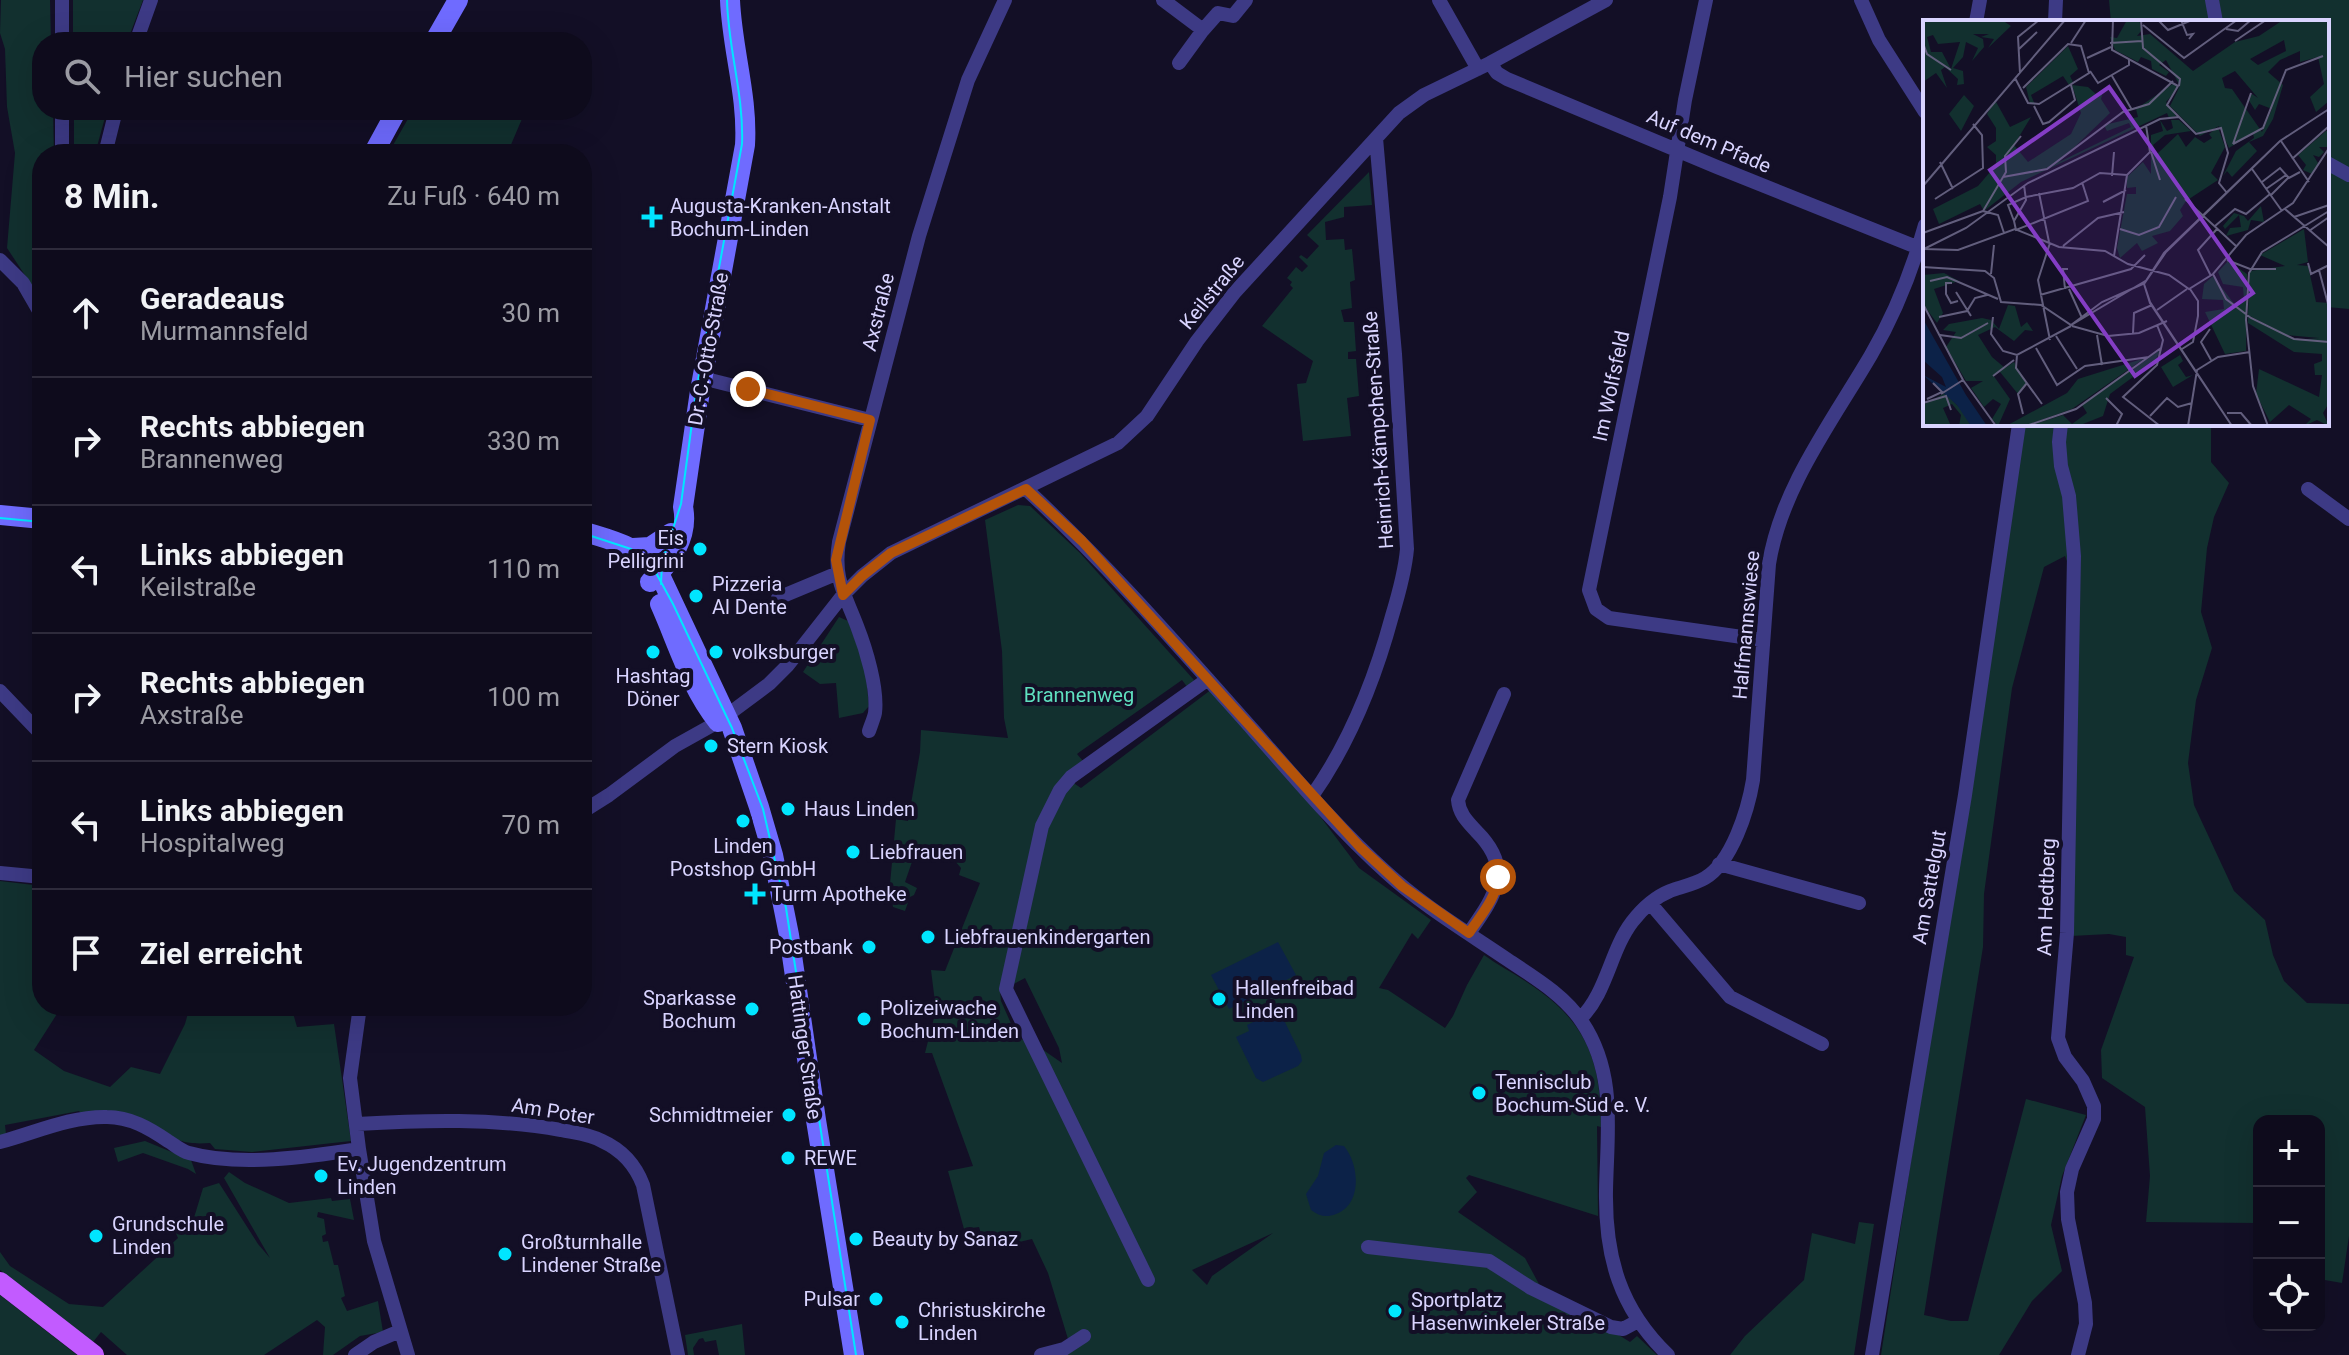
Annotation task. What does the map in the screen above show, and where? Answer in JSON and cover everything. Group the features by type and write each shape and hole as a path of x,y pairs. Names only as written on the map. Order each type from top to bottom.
{"main road":[{"path":"0,1282 94,1355"}],"street":[{"path":"62,0 62,32"},
{"path":"140,32 151,0"},
{"path":"440,32 458,0"},
{"name":"Dr.-C.-Otto-Straße","path":"655,575 672,557 686,522 683,507 702,378 745,145 745,108 732,32 730,0"},
{"name":"Axstraße","path":"843,595 836,560 839,542 907,275 968,80 1005,0"},
{"path":"1163,0 1203,30"},
{"path":"1179,63 1218,13 1233,16 1246,0"},
{"name":"Auf dem Pfade","path":"1439,0 1484,66 1507,79 1919,248"},
{"name":"Keilstraße","path":"592,806 675,746 722,719 769,684 788,665 843,595 891,553 1118,443 1142,422 1235,292 1407,107 1424,95 1606,0"},
{"name":"Im Wolfsfeld","path":"1706,0 1676,149 1670,197 1589,594 1596,609 1609,618 1763,640"},
{"path":"1861,0 1879,40 1923,109"},
{"path":"1976,20 1980,0"},
{"path":"2055,20 2056,0"},
{"path":"2212,0 2216,20"},
{"path":"62,120 62,144"},
{"path":"108,144 114,120"},
{"path":"378,144 392,120"},
{"name":"Heinrich-Kämpchen-Straße","path":"1312,796 1331,767 1366,694 1406,568 1395,354 1376,138"},
{"path":"2329,164 2349,175"},
{"name":"Halfmannswiese","path":"1580,1019 1596,997 1627,929 1650,903 1667,892 1704,879 1719,864 1741,824 1752,789 1769,564 1774,538 1820,437 1867,362 1891,316 1923,233"},
{"path":"0,260 23,283 32,299"},
{"path":"702,378 870,420"},
{"name":"Am Sattelgut","path":"1872,1355 1965,795 2019,426"},
{"name":"Am Hedtberg","path":"2061,426 2061,466 2069,496 2074,556 2067,933 2058,1038 2065,1057 2083,1081 2094,1106 2094,1119 2072,1169 2067,1192 2068,1219 2085,1303 2086,1324 2078,1355"},
{"path":"1026,489 1082,541 1312,796 1385,871 1414,896 1548,986 1580,1019 1598,1052 1607,1086 1606,1209 1612,1259 1620,1289 1638,1321 1668,1355"},
{"path":"2308,489 2349,519"},
{"name":"Dr.-C.-Otto-Straße","path":"655,575 683,507"},
{"path":"0,515 32,518"},
{"path":"633,548 650,547 671,533"},
{"name":"Hattinger Straße","path":"592,534 633,548 655,575 683,660 700,696 722,719 736,743 770,843 784,909 854,1355"},
{"name":"Hattinger Straße","path":"592,544 623,556 655,575"},
{"path":"778,598 838,573"},
{"path":"843,595 857,626 871,676 875,713 869,731"},
{"path":"1148,1280 1006,989 1042,826 1060,790 1071,777 1208,679"},
{"path":"0,691 32,725"},
{"path":"1469,933 1493,896 1498,884 1498,870 1490,848 1461,813 1458,800 1504,694"},
{"path":"1719,864 1859,903"},
{"path":"0,873 32,876"},
{"path":"1650,903 1730,997 1822,1044"},
{"path":"359,1016 350,1078 359,1149 374,1241 408,1355"},
{"path":"0,1142 77,1120 108,1116 132,1121 184,1151 207,1156 252,1160 359,1149"},
{"name":"Am Poter","path":"357,1124 453,1121 533,1125 590,1136 616,1148 631,1161 643,1185 678,1355"},
{"path":"1368,1247 1489,1261 1531,1288 1611,1327 1623,1329 1638,1321"},
{"path":"355,1355 374,1342 400,1331"},
{"path":"1041,1355 1064,1349 1084,1336"}],"green space":[{"path":"1,0 50,0 51,32 32,32 32,120 53,120 54,144 32,144 32,286 7,248 15,153 7,107 5,49 0,33"},
{"path":"73,0 143,0 131,32 73,32"},
{"path":"2109,0 2349,0 2349,309 2329,307 2329,20 2111,20"},
{"path":"74,120 104,120 98,144 74,144"},
{"path":"407,120 521,120 511,144 394,144"},
{"path":"1369,172 1372,205 1344,207 1344,217 1325,222 1326,240 1344,239 1345,250 1352,249 1355,280 1350,282 1352,308 1341,310 1344,322 1354,322 1356,351 1348,352 1348,359 1356,359 1359,396 1347,398 1351,436 1303,441 1297,384 1306,383 1313,361 1262,326 1293,288 1287,278 1296,267 1302,272 1308,266 1299,257 1301,255 1307,259 1319,246 1307,235"},
{"path":"2025,426 2211,426 2211,462 2229,483 2214,517 2207,548 2201,612 2212,648 2196,700 2188,763 2194,805 2234,891 2265,920 2273,955 2284,981 2307,1003 2349,1004 2349,1236 2342,1283 2325,1280 2325,1115 2253,1115 2253,1223 2146,1222 2150,1176 2145,1107 2102,1078 2101,1050 2134,957 2126,955 2126,937 2109,934 2071,936 2076,584 2065,556 2044,567 2012,688 1984,894 1983,947 1924,1315 1968,1321 2026,1099 2086,1115 2062,1176 2051,1225 2062,1271 2032,1301 1999,1355 1881,1355"},
{"name":"Brannenweg","path":"1018,505 1030,506 1080,553 1194,680 1188,688 1182,680 1077,754 1083,761 1066,778 1081,788 1212,689 1307,799 1359,868 1431,920 1418,939 1412,933 1379,988 1388,990 1445,1028 1484,955 1541,992 1571,1020 1589,1051 1599,1086 1598,1216 1469,1175 1466,1178 1477,1192 1458,1212 1525,1258 1540,1286 1630,1342 1637,1336 1657,1355 1062,1355 1068,1339 1048,1273 1032,1239 986,1250 979,1227 964,1229 948,1171 973,1166 932,1053 925,1053 936,1010 931,970 945,971 980,883 959,875 961,868 946,851 923,862 913,859 905,882 917,888 905,911 893,907 889,895 896,819 908,821 921,730 1008,738 1004,718 1002,651 985,520","holes":["1025,978 1059,1048 1062,1063 1017,1037 1001,1001 1000,991","1273,1233 1212,1276 1207,1285 1192,1270"]},
{"path":"839,617 848,621 865,666 869,706 863,713 839,718 836,683 820,684 803,672"},
{"path":"0,881 32,885 32,1016 56,1016 34,1050 64,1071 110,1087 131,1067 160,1074 187,1016 294,1016 297,1027 334,1024 351,1141 252,1152 215,1149 210,1143 186,1142 137,1127 88,1122 79,1111 5,1125 6,1134 0,1136"},
{"path":"145,1141 191,1160 196,1174 143,1153 118,1162 114,1148"},
{"path":"229,1172 245,1183 289,1203 350,1199 354,1220 318,1212 317,1217 324,1219 326,1234 322,1236 323,1242 328,1241 334,1265 338,1265 345,1296 341,1298 347,1311 378,1301 383,1332 360,1336 333,1355 323,1355 325,1327 317,1320 264,1355 127,1355 101,1332 93,1342 0,1270 0,1252 10,1266 69,1304 103,1307 178,1238 174,1229 193,1221 203,1188 219,1183 270,1258 224,1178"},
{"path":"1859,1222 1874,1224 1854,1355 1730,1355 1745,1336 1804,1280 1812,1233 1855,1244"},
{"path":"0,1295 77,1355 0,1355"},
{"path":"742,1324 745,1355 719,1355 716,1340 705,1342 703,1338 693,1348 694,1355 688,1355 685,1335"}],"water":[{"path":"1278,942 1296,975 1229,1009 1211,975"},
{"path":"1272,1013 1282,1016 1302,1061 1298,1066 1263,1082 1256,1078 1236,1037 1249,1031 1247,1025"},
{"path":"1336,1145 1344,1146 1349,1154 1356,1184 1354,1194 1344,1209 1323,1216 1311,1210 1306,1194 1318,1176 1324,1153"}],"tram line":[{"path":"661,584 662,562 681,504 697,386 742,144 741,108 727,0"},
{"path":"0,518 32,521"},
{"path":"592,536 631,549 655,571 732,728 763,809 786,908 856,1355"}],"place":[{"name":"Augusta-Kranken-Anstalt Bochum-Linden","path":"652,217"},
{"name":"Eis Pelligrini","path":"700,549"},
{"name":"Pizzeria Al Dente","path":"696,596"},
{"name":"Hashtag Döner","path":"653,652"},
{"name":"volksburger","path":"716,652"},
{"name":"Stern Kiosk","path":"711,746"},
{"name":"Haus Linden","path":"788,809"},
{"name":"Linden Postshop GmbH","path":"743,821"},
{"name":"Liebfrauen","path":"853,852"},
{"name":"Turm Apotheke","path":"755,894"},
{"name":"Liebfrauenkindergarten","path":"928,937"},
{"name":"Postbank","path":"869,947"},
{"name":"Hallenfreibad Linden","path":"1219,999"},
{"name":"Sparkasse Bochum","path":"752,1009"},
{"name":"Polizeiwache Bochum-Linden","path":"864,1019"},
{"name":"Tennisclub Bochum-Süd e. V.","path":"1479,1093"},
{"name":"Schmidtmeier","path":"789,1115"},
{"name":"REWE","path":"788,1158"},
{"name":"Ev. Jugendzentrum Linden","path":"321,1176"},
{"name":"Grundschule Linden","path":"96,1236"},
{"name":"Beauty by Sanaz","path":"856,1239"},
{"name":"Großturnhalle Lindener Straße","path":"505,1254"},
{"name":"Pulsar","path":"876,1299"},
{"name":"Sportplatz Hasenwinkeler Straße","path":"1395,1311"},
{"name":"Christuskirche Linden","path":"902,1322"}],"route":[{"path":"748,389 870,420 836,560 843,595 891,553 1026,489 1082,541 1360,847 1414,896 1469,933 1489,904 1497,888 1498,877"}]}
